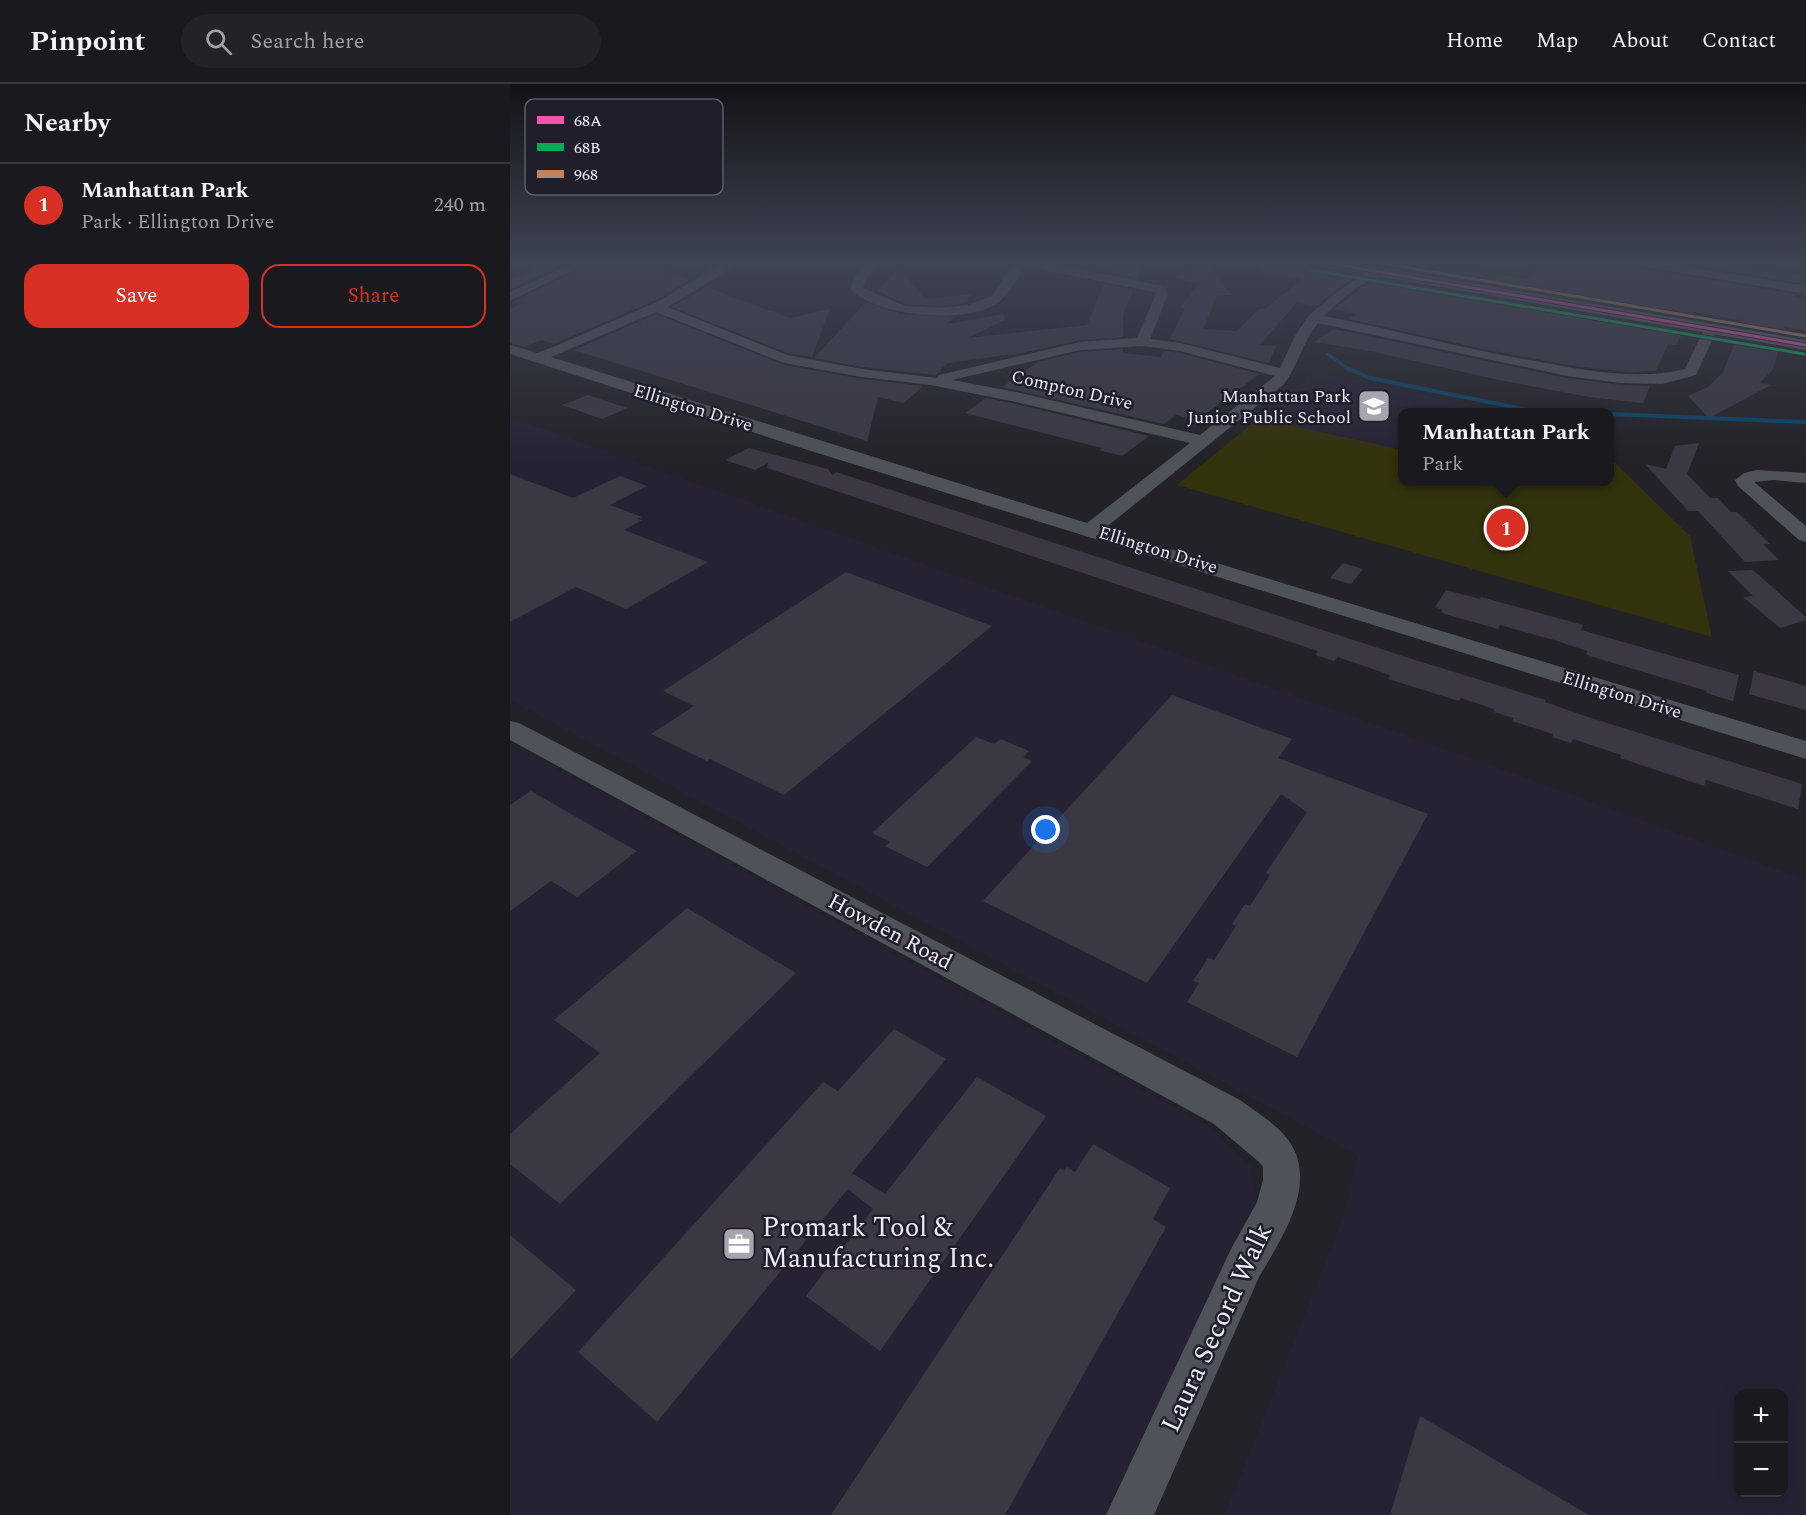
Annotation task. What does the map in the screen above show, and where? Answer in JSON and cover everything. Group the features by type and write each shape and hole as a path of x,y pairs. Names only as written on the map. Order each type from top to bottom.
{"main road":[{"path":"1697,328 1806,345"}],"street":[{"path":"537,358 608,328"},
{"name":"Compton Drive","path":"708,328 784,359 862,373 931,381 1053,405 1203,441"},
{"path":"1142,342 1148,328"},
{"path":"1091,530 1264,394 1285,374 1308,328"},
{"path":"1360,328 1583,374 1646,380 1673,380 1691,372 1710,330"},
{"path":"931,381 1065,349 1142,342 1191,350 1285,374"},
{"name":"Ellington Drive","path":"510,349 817,447 1532,668 1806,750"},
{"path":"1806,478 1761,476 1744,480 1747,486 1806,536"},
{"name":"Howden Road","path":"510,729 1227,1112 1264,1143"},
{"name":"Laura Secord Walk","path":"1130,1515 1245,1263 1266,1226 1280,1191 1283,1174 1278,1157 1264,1143"}],"shaded area":[{"name":"Manhattan Park Junior Public School","path":"1316,371 1488,408 1398,408 1398,449 1259,418"},
{"path":"510,417 1532,780 1806,880 1806,1515 1225,1515 1345,1213 1358,1155 510,700"},
{"path":"1259,418 1398,449 1398,486 1614,486 1614,462 1690,536 1712,637 1177,485"},
{"path":"510,743 1209,1126 1251,1166 1255,1203 1108,1515 510,1515"}],"building":[{"path":"510,328 591,328 554,344 542,340 525,347 510,343"},
{"path":"625,328 691,328 784,365 862,379 923,386 904,403 878,397 867,441 574,350"},
{"path":"724,328 823,328 812,357 788,353"},
{"path":"842,328 989,328 967,338 1061,328 1123,328 1123,337 1080,340 1022,353 948,363 935,375 862,367 814,358"},
{"path":"1175,328 1237,331 1240,328 1275,328 1260,345 1276,346 1269,363 1170,339"},
{"path":"1388,328 1665,328 1684,331 1676,345 1668,344 1656,371 1629,372 1573,366"},
{"path":"1746,328 1785,328 1783,334"},
{"path":"1789,328 1806,328 1806,331"},
{"path":"1334,329 1567,378 1620,385 1650,386 1643,403 1589,397 1499,380 1370,351 1314,342"},
{"path":"1736,340 1779,348 1773,369 1760,383 1771,385 1709,418 1688,396 1708,387 1723,372"},
{"path":"1123,349 1123,353 1161,357 1164,351 1180,353 1260,374 1197,420 1176,415 1164,424 1002,387 1038,362 1080,352"},
{"path":"588,395 628,408 602,419 562,405"},
{"path":"986,398 1149,436 1122,456 1099,450 1102,448 965,413"},
{"path":"1699,443 1687,474 1710,498 1718,498 1731,512 1737,512 1770,544 1763,544 1779,560 1745,562 1698,511 1688,511 1645,464 1666,469 1675,446"},
{"path":"749,448 828,469 832,475 836,472 1412,659 1546,700 1545,702 1585,716 1802,784 1798,809 1706,780 1704,786 1620,758 1621,755 1573,739 1571,743 1552,737 1553,734 1512,721 1514,718 1494,712 1494,709 1461,698 1459,701 1388,679 1390,675 1338,657 1334,661 1315,655 1318,651 767,468 768,463 755,470 725,460"},
{"path":"510,474 573,498 620,476 647,486 610,505 642,517 637,519 642,520 624,530 708,562 626,609 576,587 510,622"},
{"path":"1343,563 1363,569 1351,584 1330,578"},
{"path":"1753,570 1806,617 1806,620 1780,628 1743,597 1753,596 1728,571"},
{"path":"846,572 992,626 784,795 710,759 707,761 651,734 694,706 663,691"},
{"path":"1446,590 1480,599 1481,597 1583,625 1581,630 1739,675 1733,701 1590,656 1586,654 1587,651 1554,640 1500,625 1498,629 1445,614 1441,612 1443,610 1435,607"},
{"path":"1754,671 1806,686 1806,710 1749,694"},
{"path":"1172,695 1292,739 1278,758 1428,814 1297,1057 1187,1002 1199,983 1193,981 1208,958 1214,960 1236,926 1232,924 1245,904 1250,906 1270,875 1266,873 1307,812 1281,794 1147,983 983,901"},
{"path":"976,737 994,744 1001,739 1029,751 1023,757 1032,761 927,867 885,846 890,842 872,833"},
{"path":"531,791 637,851 577,897 551,881 510,911 510,805"},
{"path":"687,908 796,973 560,1204 510,1164 510,1134 600,1053 554,1020"},
{"path":"894,1029 946,1059 852,1173 885,1194 977,1077 1046,1116 880,1351 806,1296 873,1209 848,1189 657,1422 578,1352 823,1082 838,1091"},
{"path":"1093,1144 1170,1188 1153,1219 1166,1227 1005,1515 831,1515 1060,1168 1064,1171 1067,1167 1075,1172"},
{"path":"510,1235 576,1290 510,1360"},
{"path":"1420,1416 1589,1515 1390,1515"}],"waterway":[{"path":"1327,354 1348,369"},
{"path":"1348,369 1370,378 1518,408"},
{"path":"1614,414 1806,422"}],"transit line":[{"name":"68B","path":"1650,328 1804,354"},
{"name":"68A","path":"1706,328 1806,345"},
{"name":"968","path":"1758,328 1806,336"}],"place":[{"name":"Manhattan Park Junior Public School","path":"1374,406"},
{"name":"Manhattan Park","path":"1506,528"},
{"name":"Promark Tool & Manufacturing Inc.","path":"739,1244"}]}
